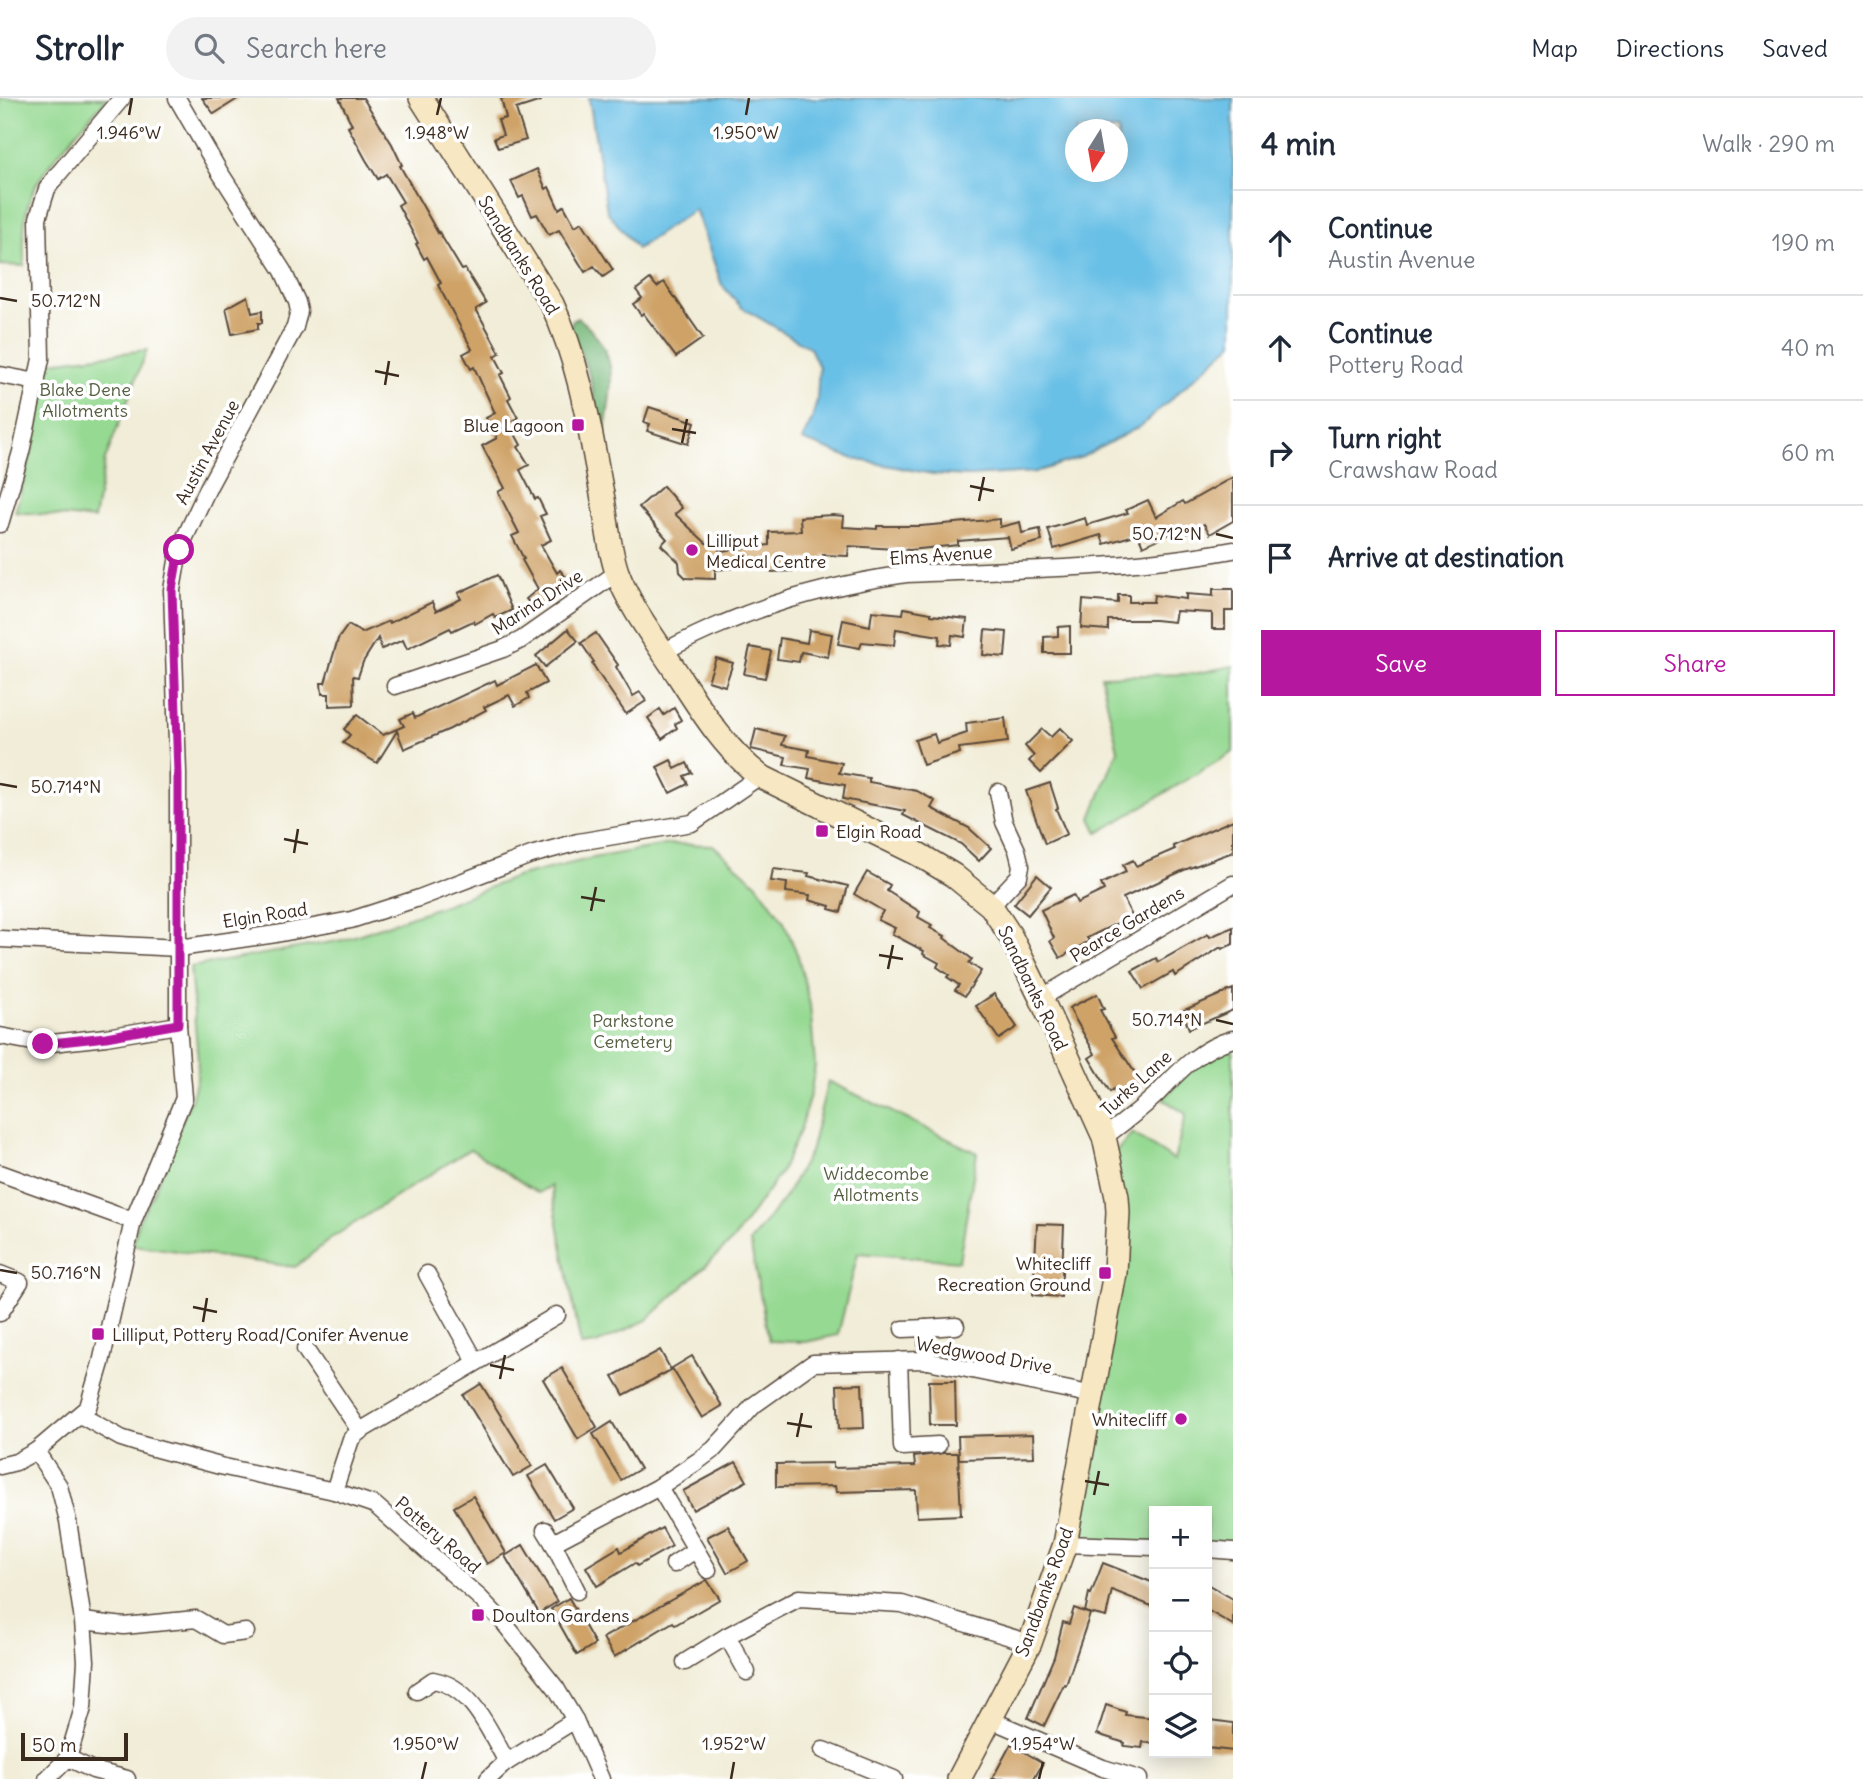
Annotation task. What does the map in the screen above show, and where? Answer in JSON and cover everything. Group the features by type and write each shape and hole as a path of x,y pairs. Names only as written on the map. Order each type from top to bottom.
{"main road":[{"name":"Sandbanks Road","path":"421,98 552,304 567,336 581,382 618,572 637,611 663,652 720,738 740,760 760,776 918,854 953,875 991,906 1010,935 1041,998 1104,1137 1118,1212 1115,1273 1065,1544 1030,1643 959,1779"}],"street":[{"path":"0,524 22,452 41,359 38,218 42,203 54,179 122,98"},
{"name":"Austin Avenue","path":"177,98 219,171 283,271 299,311 295,327 209,486 179,550 172,590 178,774 178,948"},
{"path":"0,375 37,382"},
{"name":"Elms Avenue","path":"663,652 722,624 784,601 877,578 931,573 1111,566 1189,558 1233,550"},
{"name":"Marina Drive","path":"395,686 503,649 521,640 618,572"},
{"name":"Elgin Road","path":"0,939 178,948 351,920 566,845 692,823 760,776"},
{"path":"991,906 1019,876 1021,866 1004,822 998,792"},
{"name":"Pearce Gardens","path":"1041,998 1233,884"},
{"path":"0,1466 16,1462 36,1451 88,1407 101,1363 133,1221 184,1098 178,1024 178,948"},
{"path":"0,1036 43,1044 106,1037 178,1024"},
{"name":"Turks Lane","path":"1104,1137 1134,1114 1189,1061 1233,1039"},
{"path":"0,1173 133,1221"},
{"path":"0,1274 20,1282 0,1313"},
{"path":"427,1274 475,1362"},
{"path":"334,1491 351,1439 360,1431 557,1315"},
{"path":"902,1329 956,1326"},
{"path":"926,1328 928,1361"},
{"path":"305,1349 360,1431"},
{"path":"899,1360 902,1447 938,1446"},
{"name":"Wedgwood Drive","path":"577,1591 549,1537 659,1487 714,1449 754,1405 813,1363 928,1361 1094,1395"},
{"name":"Pottery Road","path":"80,1415 121,1437 146,1446 220,1466 334,1491 374,1505 480,1598 503,1623 555,1688 575,1720 601,1779"},
{"path":"36,1451 59,1486 68,1521 83,1621 86,1682 79,1725 68,1758 47,1779"},
{"path":"659,1487 709,1570"},
{"path":"1065,1544 1149,1547"},
{"path":"1212,1549 1233,1551"},
{"path":"674,1564 695,1550"},
{"path":"685,1662 727,1636 799,1598 902,1604 1030,1643"},
{"path":"83,1621 124,1626 196,1619 221,1642 246,1632"},
{"path":"727,1636 747,1672"},
{"path":"417,1691 433,1680 446,1682 460,1692 475,1707 507,1762"},
{"path":"989,1719 1103,1768 1139,1779"},
{"path":"488,1779 507,1762 575,1720"},
{"path":"823,1750 894,1779"},
{"path":"68,1758 93,1770 127,1779"}],"green space":[{"path":"0,98 107,98 54,159 36,185 26,213 24,266 0,265"},
{"path":"578,318 592,331 607,356 611,383 605,431 600,430 590,377 570,326 573,320"},
{"name":"Blake Dene Allotments","path":"147,350 105,460 94,519 15,512 32,452 51,362"},
{"path":"1233,666 1233,752 1098,833 1091,818 1118,750 1101,676 1193,674"},
{"name":"Parkstone Cemetery","path":"671,844 713,845 757,884 783,920 798,956 810,1005 815,1065 800,1131 781,1172 733,1240 647,1320 596,1344 581,1346 551,1186 538,1193 470,1149 333,1237 295,1267 133,1245 138,1222 152,1196 197,1078 198,1059 190,967 343,940 516,877 593,858"},
{"path":"1233,1048 1233,1551 1212,1549 1212,1506 1149,1506 1149,1547 1065,1544 1115,1273 1109,1160 1132,1133 1174,1160 1186,1114 1163,1099 1195,1066"},
{"name":"Widdecombe Allotments","path":"828,1081 977,1153 959,1261 858,1253 838,1335 806,1342 769,1341 750,1242 785,1197 810,1152"}],"water":[{"path":"589,98 1233,98 1233,343 1141,426 1082,457 1036,472 969,476 932,474 854,459 802,440 812,420 817,400 819,367 810,348 741,307 722,285 695,209 637,249 607,211"}],"building":[{"path":"202,98 239,98 214,114"},
{"path":"339,98 363,98 392,144 402,165 400,166 438,233 486,303 476,309 500,353 495,356 504,373 500,375 518,418 509,423 521,445 518,447 529,465 520,470 546,514 540,516 551,540 541,545 557,573 560,570 571,583 537,612 526,599 538,589 512,536 519,533 498,492 505,488 482,446 497,438 486,418 495,413 474,367 471,369 463,354 472,349 438,285 441,283 427,257 424,259 416,244 418,243 398,205 403,202 386,174 378,179 366,160 348,127 352,125"},
{"path":"501,98 541,98 541,101 516,109 526,140 498,148 494,138 503,135 498,120 506,118"},
{"path":"537,169 559,209 564,206 575,226 582,222 613,270 603,277 594,266 585,272 559,230 549,235 537,214 532,216 523,196 519,198 511,181"},
{"path":"650,279 657,287 664,282 703,338 676,357 633,304 642,298 636,290"},
{"path":"248,296 252,313 262,311 262,323 258,323 258,329 232,334 226,308"},
{"path":"649,407 695,422 688,444 647,431 650,424 644,422"},
{"path":"1233,477 1233,521 1210,534 1204,524 1178,539 1174,532 1143,546 1138,534 1104,544 1101,535 1054,549 1048,529 1085,518 1087,525 1128,513 1126,510 1148,500 1156,517"},
{"path":"663,486 682,508 675,514 706,543 719,544 719,551 769,545 769,532 801,531 800,517 833,515 844,516 843,527 877,529 877,526 921,526 1000,519 1000,527 1020,522 1022,533 1040,529 1042,541 1011,549 1008,537 958,541 958,545 910,550 849,546 848,556 823,555 824,559 794,560 794,571 770,572 770,564 715,570 715,579 686,578 680,572 679,562 661,545 667,539 639,507"},
{"path":"497,575 512,610 495,618 493,614 475,624 473,621 452,631 450,628 407,649 403,640 382,649 378,638 363,662 358,677 353,676 354,705 329,706 329,694 322,694 321,683 325,683 338,639 348,625 362,633 389,621 390,623 432,602 436,611 461,599 458,593"},
{"path":"1213,589 1233,589 1233,611 1225,611 1225,629 1212,629 1212,613 1176,611 1174,622 1108,620 1108,630 1081,628 1083,600 1118,603 1118,595 1129,595 1129,602 1153,602 1154,595 1186,599 1186,594 1213,596"},
{"path":"904,608 931,615 967,619 965,637 952,635 951,645 939,644 940,636 896,629 894,645 862,642 860,648 838,644 843,620 870,626 872,611 903,614"},
{"path":"1070,626 1070,653 1044,653 1044,637 1058,636 1058,627"},
{"path":"568,629 578,641 545,667 536,656"},
{"path":"809,630 832,634 828,657 801,652 799,662 777,659 780,638 807,643"},
{"path":"985,630 1007,632 1005,657 983,655"},
{"path":"596,633 618,665 616,667 633,696 640,692 646,701 626,714 581,643"},
{"path":"750,647 771,651 765,678 744,674"},
{"path":"716,658 733,663 725,686 708,681"},
{"path":"536,665 546,683 527,693 529,698 515,706 509,695 450,729 404,749 397,731 377,763 343,743 350,735 344,729 357,715 383,735 404,726 400,719 413,713 415,718 495,680 497,685"},
{"path":"674,708 681,720 675,724 677,728 662,739 648,718 660,709 664,715"},
{"path":"1005,718 1008,742 959,748 960,753 923,765 915,740 934,734 937,743 967,733 966,723"},
{"path":"1060,728 1073,741 1041,773 1029,761 1034,756 1025,746 1042,729 1051,737"},
{"path":"756,729 785,736 782,745 809,750 808,756 842,763 839,773 917,791 935,801 931,808 969,828 991,848 979,861 961,844 903,815 905,811 843,799 845,785 808,778 810,769 784,765 786,757 751,749"},
{"path":"671,760 675,769 687,763 692,773 684,776 688,784 670,793 657,767"},
{"path":"1050,783 1058,808 1056,809 1067,834 1045,844 1026,791"},
{"path":"1233,820 1233,852 1184,870 1123,898 1132,916 1087,938 1089,941 1060,958 1050,941 1054,938 1041,910 1073,895 1077,903 1104,890 1101,884 1126,872 1123,865 1133,860 1136,866 1175,849 1173,846"},
{"path":"773,869 809,873 808,876 848,886 841,912 809,900 810,895 786,892 787,883 771,881"},
{"path":"867,872 890,885 887,891 920,912 918,917 932,925 930,928 945,936 944,938 972,959 969,963 981,971 965,996 955,990 959,985 937,967 939,963 923,954 924,951 892,934 895,928 878,920 883,911 854,894"},
{"path":"1037,875 1051,887 1028,915 1014,904"},
{"path":"1233,927 1233,944 1222,949 1221,947 1175,976 1173,972 1143,989 1132,971 1156,958 1158,962 1208,934 1210,937"},
{"path":"1233,989 1233,1010 1189,1029 1182,1011"},
{"path":"994,994 1017,1027 999,1039 976,1006"},
{"path":"1097,994 1104,1009 1100,1010 1115,1037 1112,1038 1143,1085 1121,1099 1114,1089 1110,1092 1089,1058 1095,1054 1069,1008"},
{"path":"1037,1224 1064,1225 1061,1297 1033,1295"},
{"path":"660,1350 671,1370 624,1395 613,1376"},
{"path":"692,1356 722,1406 702,1418 672,1368"},
{"path":"562,1368 597,1427 578,1439 543,1379"},
{"path":"929,1381 955,1381 956,1425 930,1425"},
{"path":"481,1384 532,1466 513,1477 463,1395"},
{"path":"862,1384 864,1428 839,1429 837,1385"},
{"path":"612,1422 640,1469 621,1480 593,1434"},
{"path":"1033,1434 1034,1457 959,1459 958,1436"},
{"path":"958,1453 961,1515 917,1517 916,1490 836,1492 835,1486 776,1487 776,1464 833,1463 833,1468 915,1466 914,1457"},
{"path":"736,1462 747,1481 693,1510 683,1491"},
{"path":"547,1465 573,1508 554,1519 528,1476"},
{"path":"473,1496 506,1553 487,1564 454,1507"},
{"path":"728,1526 748,1561 727,1573 707,1537"},
{"path":"662,1528 672,1546 637,1566 635,1563 597,1586 586,1567 619,1547 621,1552"},
{"path":"523,1545 557,1602 539,1613 505,1556"},
{"path":"1103,1563 1149,1581 1149,1605 1112,1590 1106,1617 1085,1612 1089,1593 1091,1594"},
{"path":"707,1580 720,1599 675,1625 673,1622 614,1657 603,1638"},
{"path":"1212,1587 1233,1599 1233,1625 1212,1613"},
{"path":"569,1598 595,1644 577,1655 551,1609"},
{"path":"1074,1608 1090,1614 1066,1685 1064,1684 1044,1726 1028,1718 1054,1657 1063,1622 1069,1624"},
{"path":"1106,1705 1126,1712 1125,1715 1149,1717 1149,1743 1143,1742 1142,1748 1124,1746 1125,1743 1097,1734"},
{"path":"1212,1720 1233,1723 1233,1751 1212,1749"},
{"path":"1011,1744 1043,1763 1034,1779 992,1779"}],"place":[{"name":"Blue Lagoon","path":"578,425"},
{"name":"Lilliput Medical Centre","path":"692,550"},
{"name":"Elgin Road","path":"822,831"},
{"name":"Whitecliff Recreation Ground","path":"1105,1273"},
{"name":"Lilliput, Pottery Road/Conifer Avenue","path":"98,1334"},
{"name":"Whitecliff","path":"1181,1419"},
{"name":"Doulton Gardens","path":"478,1615"}],"route":[{"path":"43,1044 106,1037 178,1024 178,774 172,590 179,550"}]}
